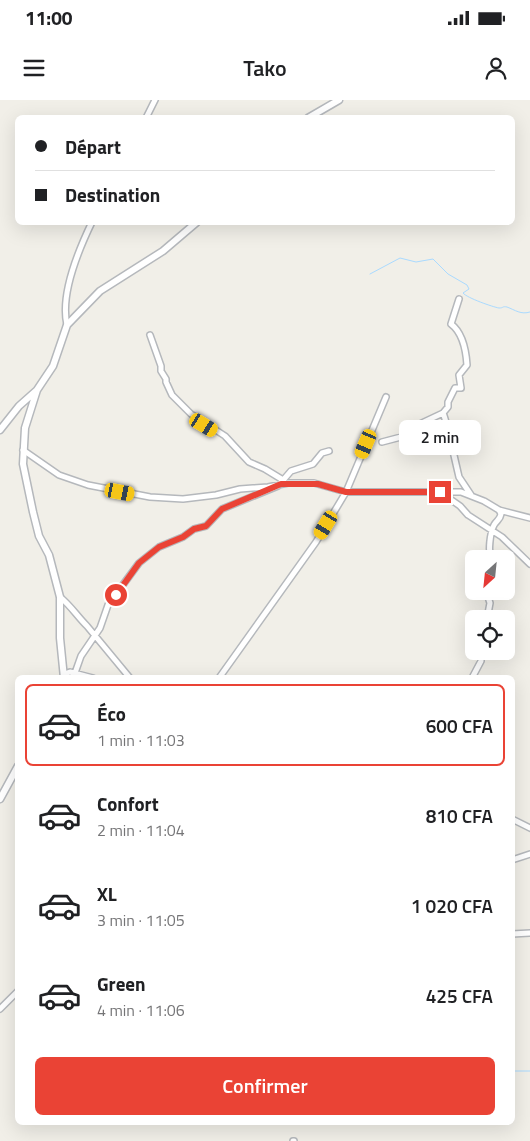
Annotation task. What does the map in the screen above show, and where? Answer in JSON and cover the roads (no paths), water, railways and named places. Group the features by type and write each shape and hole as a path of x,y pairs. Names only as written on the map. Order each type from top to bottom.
{"street":[{"path":"148,115 155,100"},
{"path":"313,115 340,100"},
{"path":"0,430 19,406 37,390 53,366 67,325 68,298 72,273 79,248 90,225"},
{"path":"67,325 100,291 163,251 193,225"},
{"path":"382,442 401,437 409,429 443,413 448,407 448,402 455,388 462,388 459,375 467,365 462,339 456,328 451,324 459,299"},
{"path":"150,335 166,382 184,407 204,425 225,436 249,462 282,482"},
{"path":"37,390 25,428 23,464 32,512 39,536 49,556 60,597 60,638 64,675"},
{"path":"221,675 316,542 346,492 386,397"},
{"path":"443,413 448,426 447,437 454,448 453,451 460,477 471,495"},
{"path":"23,450 48,470 67,478 88,485 150,497 183,499 216,495 282,482 318,484 346,492 461,492 471,495 499,510 530,518"},
{"path":"75,673 81,656 100,628 108,605 139,563 159,547 183,537 194,529 206,526 222,509 282,482 291,471 313,464 322,453 329,450"},
{"path":"440,492 502,537 530,564"},
{"path":"490,550 494,525 500,519 501,514 499,510"},
{"path":"60,597 73,608 78,620 95,636 128,675"},
{"path":"473,675 480,660"},
{"path":"68,675 75,673 82,675"},
{"path":"0,799 15,772"},
{"path":"515,820 530,828"},
{"path":"515,859 530,854"},
{"path":"515,934 530,933"},
{"path":"0,1009 15,994"}],"waterway":[{"path":"370,274 400,258 416,262 433,259 448,274 467,285 469,289 463,293 469,297 496,307 505,307 521,313 530,312"},
{"path":"515,1071 530,1071"}]}
